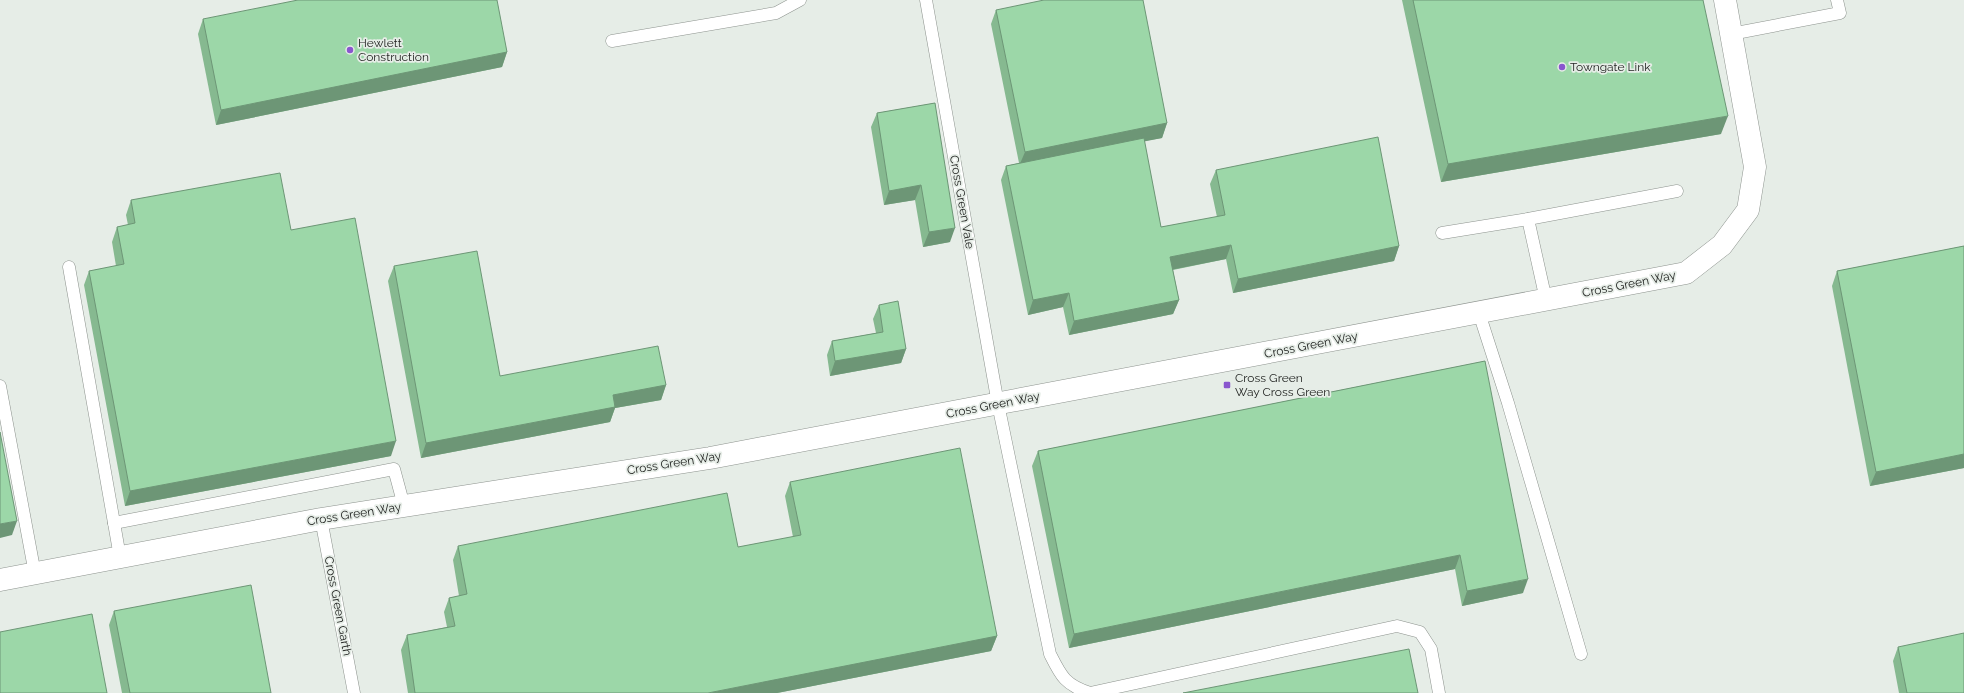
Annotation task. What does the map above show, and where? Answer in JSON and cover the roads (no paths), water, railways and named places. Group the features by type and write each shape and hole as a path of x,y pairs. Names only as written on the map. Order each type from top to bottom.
{"street":[{"name":"Cross Green Way","path":"0,580 321,519 710,458 1686,273 1722,245 1748,210 1754,167 1725,0"}],"lane":[{"path":"612,41 776,13 800,0"},
{"name":"Cross Green Vale","path":"926,0 998,404 1050,654 1061,676 1075,688 1090,693"},
{"path":"1731,34 1840,13 1837,0"},
{"path":"1442,233 1528,219 1677,190"},
{"path":"1528,219 1546,300"},
{"path":"69,267 120,557"},
{"path":"1479,313 1508,403 1581,654"},
{"path":"0,386 35,574"},
{"path":"114,523 394,469 404,506"},
{"name":"Cross Green Garth","path":"321,519 354,693"},
{"path":"1090,693 1397,626 1420,632 1431,649 1439,693"}],"place":[{"name":"Hewlett Construction","path":"350,50"},
{"name":"Towngate Link","path":"1562,67"},
{"name":"Cross Green Way Cross Green","path":"1227,385"}]}
